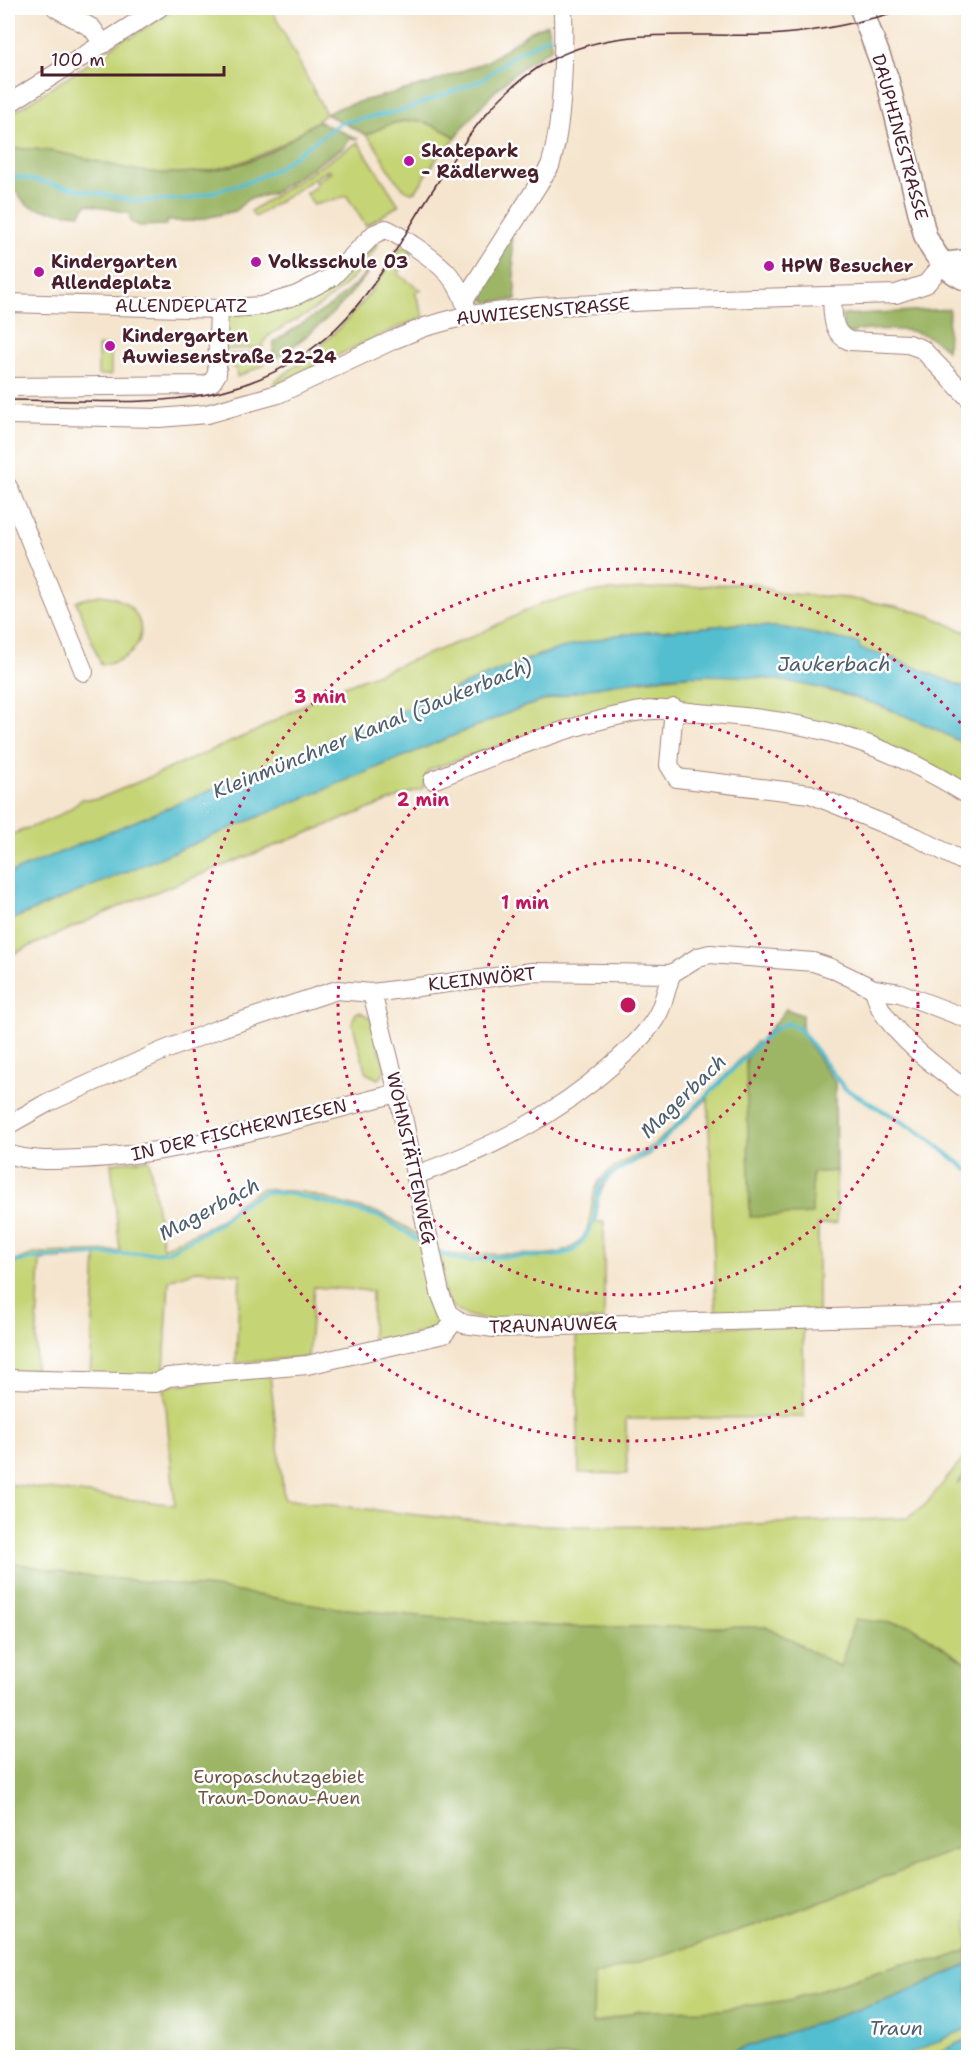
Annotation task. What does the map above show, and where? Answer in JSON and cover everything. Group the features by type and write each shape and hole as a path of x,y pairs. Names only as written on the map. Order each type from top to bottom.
{"main road":[{"name":"DAUPHINESTRASSE","path":"861,8 887,78 925,235 943,264 954,274 969,280"},
{"path":"943,264 969,261"}],"street":[{"path":"56,8 92,28 103,44"},
{"path":"8,104 159,8"},
{"path":"466,307 550,165 556,140 564,40 563,8"},
{"name":"ALLENDEPLATZ","path":"8,303 219,309 261,306 308,290 332,277 374,234 386,229 441,265 466,307"},
{"name":"AUWIESENSTRASSE","path":"8,415 159,418 207,414 278,394 466,307 903,293 926,284 943,264"},
{"path":"832,297 834,323 843,338 850,341 909,344 922,349 969,397"},
{"path":"8,387 205,385 212,382 217,374 219,309"},
{"path":"8,487 84,672"},
{"path":"433,780 523,743 586,724 636,712 674,708 772,720 842,734 907,760 969,795"},
{"path":"674,708 669,765 677,778 810,794 916,837 969,864"},
{"path":"416,1175 495,1144 534,1123 586,1087 621,1057 652,1023 663,1002 671,974 698,957 710,954 813,962 874,989 900,993 969,1019"},
{"name":"KLEINWÖRT","path":"8,1125 123,1068 221,1028 337,990 372,993 451,980 532,972 671,974"},
{"path":"874,989 881,1010 892,1024 913,1046 969,1091"},
{"name":"WOHNSTÄTTENWEG","path":"372,993 398,1094 443,1303 448,1313 456,1319"},
{"name":"IN DER FISCHERWIESEN","path":"8,1154 30,1159 71,1160 141,1155 398,1094"},
{"name":"TRAUNAUWEG","path":"456,1319 464,1324 494,1328 969,1314"},
{"path":"8,1379 156,1383 168,1377 307,1365 349,1358 444,1334 456,1319"}],"green space":[{"path":"176,8 271,8 326,114 281,145 232,165 206,171 152,172 66,154 8,149 8,116 96,59 128,35 130,38"},
{"path":"547,24 552,48 524,66 499,87 456,137 431,125 412,121 392,124 366,135 326,114 343,106 428,84 488,61 531,31"},
{"path":"412,120 427,121 456,137 448,149 444,147 416,191 411,192 398,183 366,135 385,125"},
{"path":"317,121 358,139 350,138 344,147 272,194 248,199 235,211 193,221 167,221 166,225 140,226 131,222 129,213 87,204 80,214 46,210 28,205 8,185 8,149 52,151 141,171 197,172 252,160 281,146"},
{"path":"358,142 399,205 366,226 347,196 314,205 306,193 317,186 315,182 331,172 329,169 255,217 251,211"},
{"path":"511,234 516,300 486,302 479,288"},
{"path":"378,241 368,259 341,289 309,313 271,334 263,347 223,350 224,312 343,277"},
{"path":"402,245 413,251 398,274 421,290 415,292 424,317 275,385 274,382 314,351 346,321 375,286"},
{"path":"375,262 329,317 272,361 274,342 330,306 358,282"},
{"path":"949,309 947,350 937,342 916,332 894,329 857,330 853,334 844,331 842,315"},
{"path":"98,346 111,346 111,375 98,375"},
{"path":"250,353 251,355 262,355 264,365 237,377 236,369 222,361 222,355"},
{"path":"754,583 778,593 846,598 895,606 928,615 968,633 968,689 889,657 859,649 858,643 785,628 738,624 617,635 538,655 8,874 8,836 57,816 82,799 98,799 129,786 256,731 324,694 474,636 542,603 593,592"},
{"path":"100,595 116,599 129,606 137,616 141,628 139,640 132,651 120,660 101,665 76,601"},
{"path":"704,674 773,679 807,685 874,704 906,716 968,746 968,786 906,752 670,702 553,727 428,770 423,788 130,902 8,956 8,921 520,708 595,686"},
{"path":"786,1009 802,1015 802,1028 808,1043 835,1082 836,1171 812,1173 812,1214 750,1217 746,1061"},
{"path":"360,1012 371,1018 385,1068 384,1074 378,1079 366,1073 352,1022 356,1013"},
{"path":"757,1041 746,1061 812,1172 836,1171 837,1223 818,1225 818,1313 716,1317 708,1098 650,1154 616,1172 606,1181 598,1198 596,1222 604,1222 604,1320 544,1323 495,1321 457,1311 447,1300 443,1284 441,1253 542,1255 567,1250 577,1244 584,1236 588,1226 596,1187 601,1179 613,1169 648,1149 668,1132"},
{"path":"149,1159 163,1248 222,1219 238,1203 261,1189 302,1192 385,1215 422,1237 442,1318 438,1328 372,1345 372,1291 314,1287 308,1357 236,1363 240,1274 198,1270 169,1280 164,1371 158,1378 90,1378 96,1256 40,1260 35,1374 8,1374 8,1263 37,1253 120,1251 111,1163"},
{"path":"803,1324 804,1417 626,1419 627,1474 579,1473 576,1331"},
{"name":"Europaschutzgebiet Traun-Donau-Auen","path":"270,1375 284,1499 394,1513 505,1523 579,1526 702,1525 908,1518 925,1505 968,1453 968,1468 957,1485 964,1478 968,1481 968,2057 8,2058 8,1484 175,1505 164,1386"},
{"name":"Europaschutzgebiet Traun-Donau-Auen","path":"8,1562 86,1576 214,1588 337,1608 461,1620 571,1627 767,1627 840,1667 855,1619 909,1625 968,1663 968,1845 759,1925 594,1976 593,2024 638,2011 719,2010 789,2000 902,1963 941,1960 968,1950 968,1965 893,1998 716,2057 8,2057"}],"water":[{"name":"Jaukerbach","path":"738,624 785,628 859,643 860,649 889,657 968,689 968,746 913,719 858,698 803,684 748,677 692,675 636,680 578,691 520,708 8,921 8,874 505,668 561,648 617,635"},
{"name":"Traun","path":"968,1965 968,2028 903,2057 716,2057 893,1998"},
{"name":"Traun","path":"968,2039 968,2057 927,2057"}],"waterway":[{"path":"8,175 135,201 189,199 251,181 276,169 340,123 401,111 482,80 513,56 550,36"},
{"name":"Magerbach","path":"437,1251 452,1258 469,1261 497,1257 555,1256 573,1251 581,1243 594,1221 598,1192 604,1179 656,1147 756,1046 773,1030 787,1023 800,1029 844,1088 921,1133 968,1170"},
{"name":"Magerbach","path":"8,1268 13,1262 42,1257 167,1252 220,1223 240,1205 265,1192 291,1194 382,1217 423,1243"}],"tram line":[{"path":"8,400 101,402 189,397 231,389 272,373 310,350 347,317 360,302 446,169 484,116 514,85 551,60 578,48 635,37 799,32 848,24 913,8"}],"place":[{"name":"Skatepark - Rädlerweg","path":"409,161"},
{"name":"Volksschule 03","path":"256,262"},
{"name":"HPW Besucher","path":"769,266"},
{"name":"Kindergarten Allendeplatz","path":"39,272"},
{"name":"Kindergarten Auwiesenstraße 22-24","path":"110,346"}],"water label":[{"name":"Kleinmünchner Kanal (Jaukerbach)","path":"372,728"}]}
